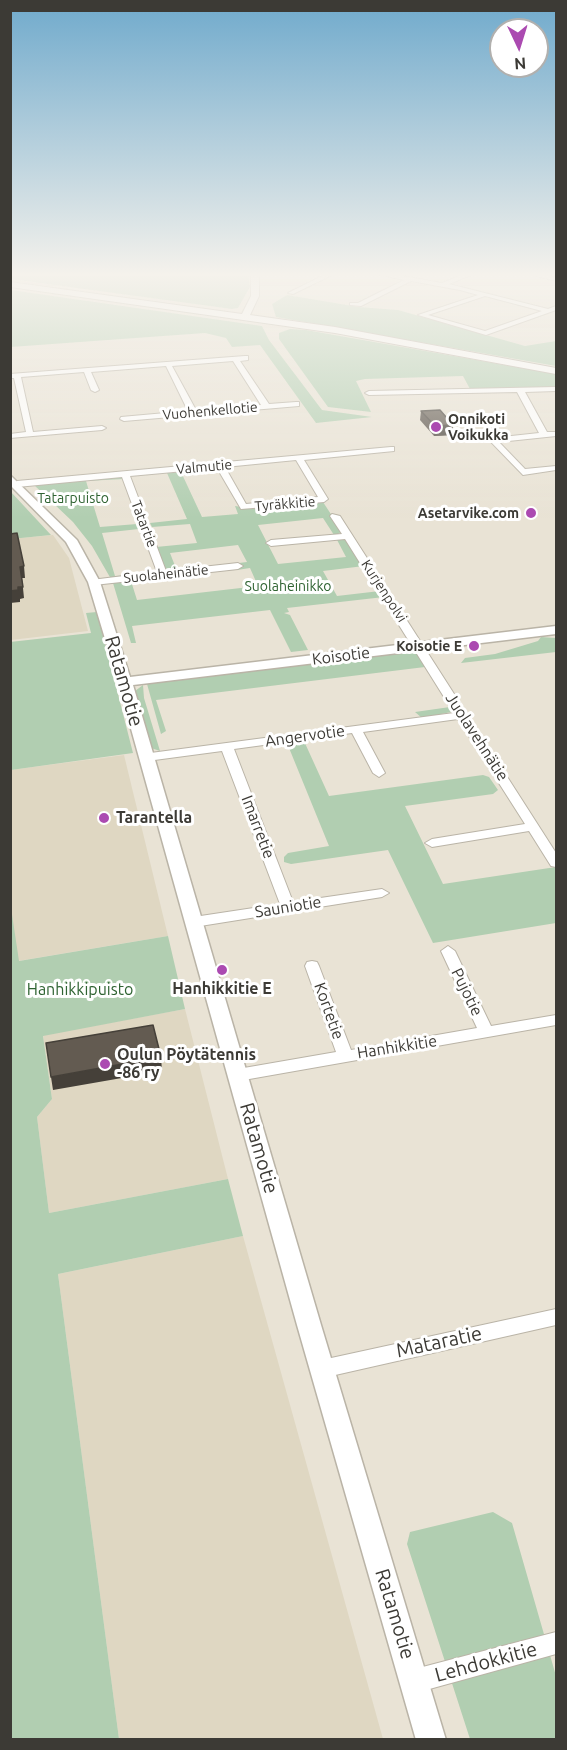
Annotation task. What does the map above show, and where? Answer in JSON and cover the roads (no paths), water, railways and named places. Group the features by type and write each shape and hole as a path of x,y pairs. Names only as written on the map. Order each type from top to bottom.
{"main road":[{"path":"468,355 556,371"}],"street":[{"path":"30,434 14,376 245,358"},
{"path":"235,359 266,406"},
{"path":"168,364 193,413"},
{"path":"87,370 94,390"},
{"path":"369,393 556,388"},
{"path":"520,390 544,435"},
{"name":"Vuohenkellotie","path":"124,419 296,404"},
{"path":"10,436 102,428"},
{"path":"556,434 493,440 523,472 556,468"},
{"name":"Valmutie","path":"14,481 125,474 392,449"},
{"name":"Tyräkkitie","path":"220,465 244,507 324,499 299,458"},
{"name":"Tatartie","path":"125,474 163,574"},
{"name":"Ratamotie","path":"14,481 71,540 94,582 147,757 431,1740"},
{"name":"Kurjenpolvi","path":"335,516 420,646"},
{"path":"271,543 348,536"},
{"name":"Suolaheinätie","path":"94,582 238,566"},
{"name":"Koisotie","path":"125,682 556,630"},
{"name":"Juolavehnätie","path":"420,646 556,863"},
{"name":"Angervotie","path":"147,757 462,715"},
{"path":"356,729 380,773"},
{"name":"Imarretie","path":"228,747 288,907"},
{"path":"432,843 533,827"},
{"name":"Sauniotie","path":"194,922 382,893"},
{"name":"Pujotie","path":"448,951 487,1033"},
{"name":"Kortetie","path":"312,966 345,1056"},
{"name":"Hanhikkitie","path":"238,1076 556,1020"},
{"name":"Mataratie","path":"322,1368 556,1317"},
{"name":"Lehdokkitie","path":"415,1681 556,1644"}],"place":[{"name":"Onnikoti Voikukka","path":"436,427"},
{"name":"Asetarvike.com","path":"531,513"},
{"name":"Koisotie E","path":"474,646"},
{"name":"Tarantella","path":"104,818"},
{"name":"Hanhikkitie E","path":"222,970"},
{"name":"Oulun Pöytätennis -86 ry","path":"105,1064"}],"park label":[{"name":"Tatarpuisto","path":"73,498"},
{"name":"Suolaheinikko","path":"288,586"},
{"name":"Hanhikkipuisto","path":"80,990"}]}
